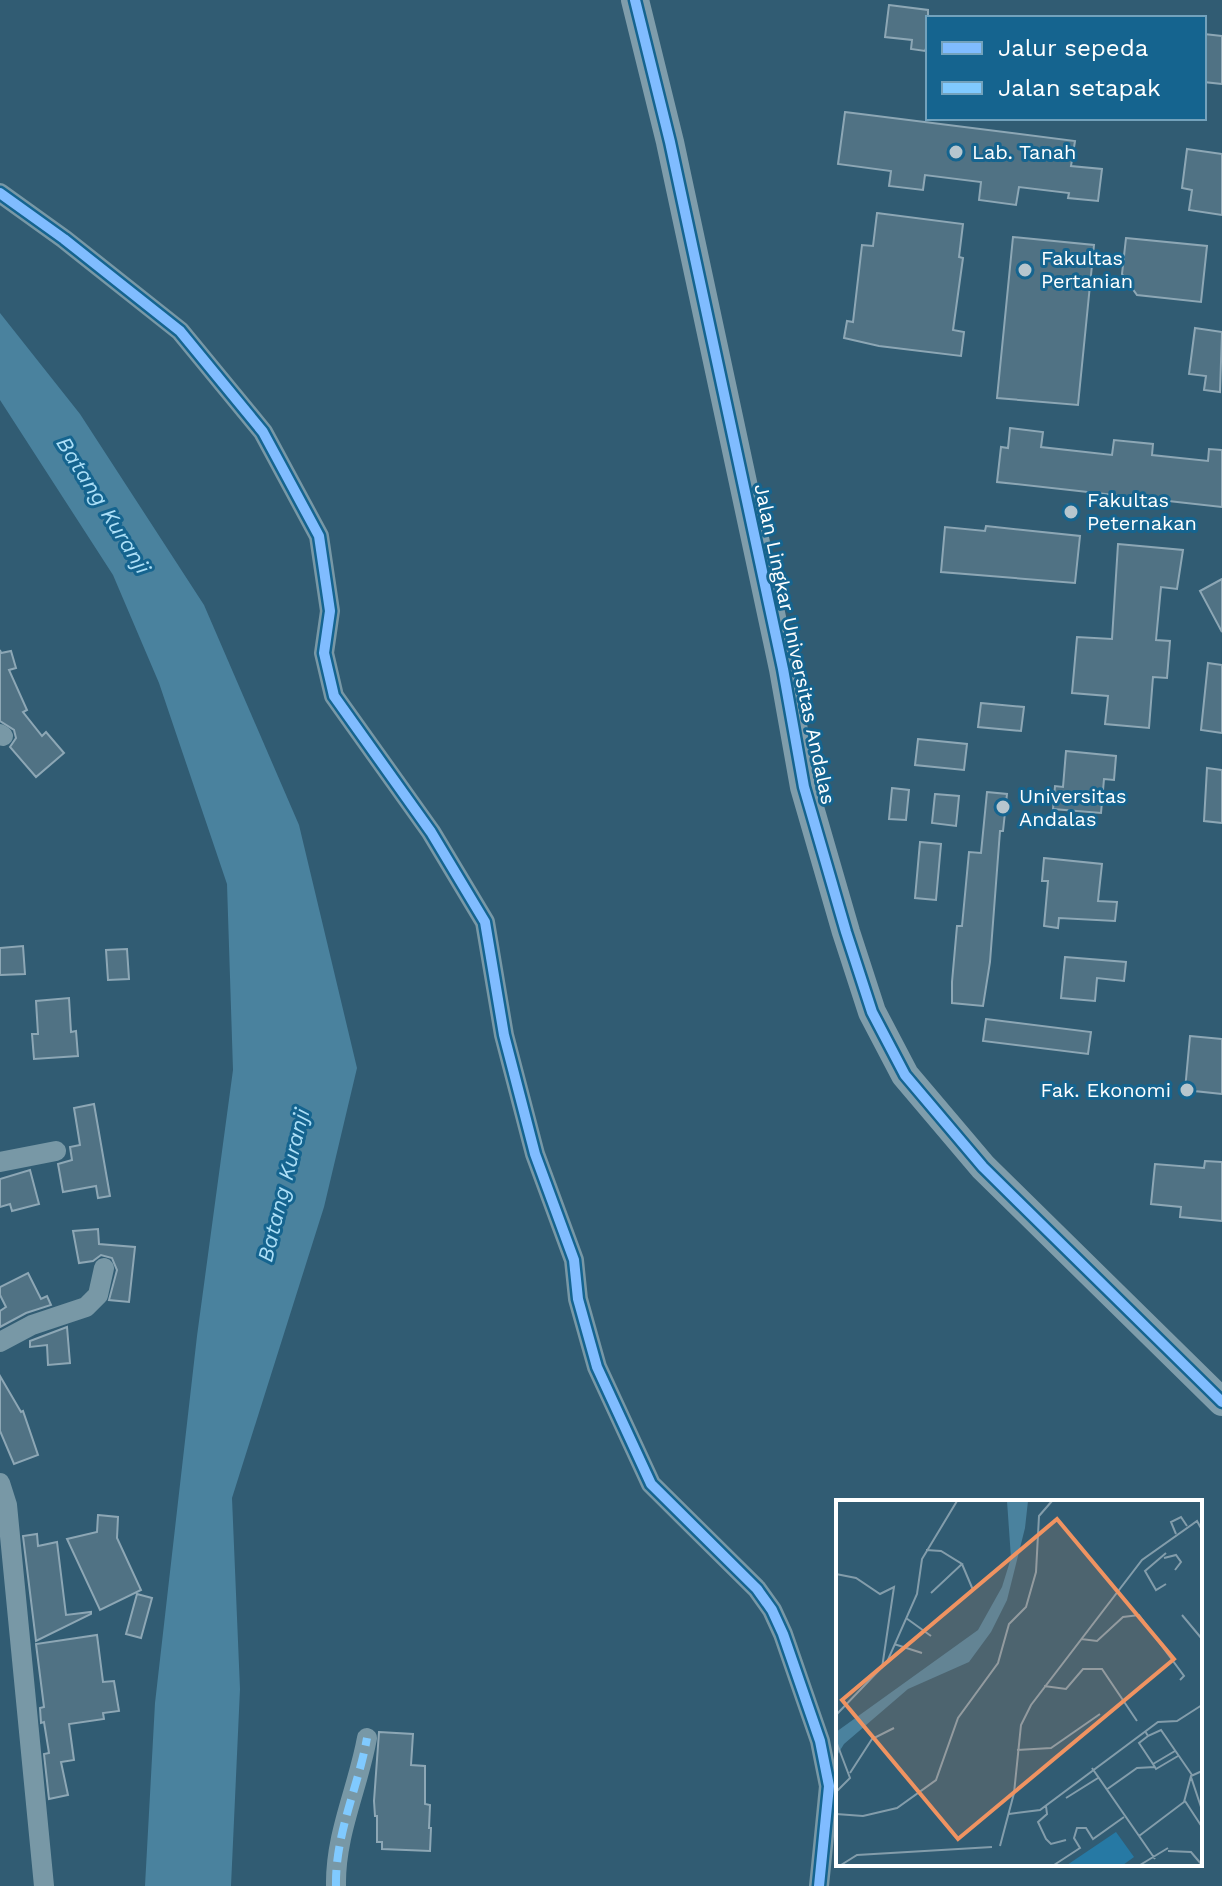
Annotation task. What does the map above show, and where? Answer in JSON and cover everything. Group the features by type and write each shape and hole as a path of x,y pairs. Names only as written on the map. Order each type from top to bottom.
{"street":[{"name":"Jalan Lingkar Universitas Andalas","path":"635,0 670,142 783,669 804,787 872,1012 905,1075 983,1167 1222,1402"},
{"path":"0,193 64,239 180,331 263,432 319,536 330,611 324,653 334,696 431,832 485,922 504,1035 535,1154 574,1260 578,1299 597,1367 651,1484 757,1589 772,1610 783,1634 820,1741 829,1786 819,1886"},
{"path":"0,1162 56,1151"},
{"path":"0,1342 32,1325 86,1307 98,1295 104,1268"},
{"path":"0,1483 7,1505 4,1533 44,1886"},
{"path":"336,1886 335,1865 341,1833 367,1738"}],"water":[{"name":"Batang Kuranji","path":"0,313 80,414 204,605 299,825 357,1068 324,1207 232,1498 240,1689 231,1886 145,1886 155,1703 197,1336 233,1070 227,884 159,683 113,575 0,400"}],"building":[{"path":"889,5 928,10 925,51 911,49 912,40 885,37"},
{"path":"1206,34 1222,36 1222,84 1206,82"},
{"name":"Lab. Tanah","path":"845,112 1075,141 1071,166 1102,169 1098,201 1068,198 1069,193 1019,187 1016,205 979,200 981,182 925,175 923,190 889,186 891,171 838,164"},
{"path":"1187,149 1222,154 1222,215 1189,210 1192,190 1182,188"},
{"path":"877,213 963,224 959,257 963,258 953,330 964,332 961,356 879,346 844,338 847,321 853,322 862,245 873,246"},
{"path":"1013,237 1094,245 1078,405 997,398"},
{"path":"1126,238 1207,246 1201,302 1137,295 1122,274"},
{"path":"1195,328 1222,332 1220,392 1204,390 1206,376 1189,374"},
{"path":"1010,428 1043,432 1041,447 1112,455 1114,440 1153,444 1152,455 1208,461 1209,449 1222,450 1222,507 997,482 1001,447 1008,448"},
{"path":"986,526 1080,536 1075,583 941,572 945,527 985,531"},
{"path":"1118,544 1183,550 1177,589 1161,587 1156,640 1170,641 1167,678 1153,677 1149,728 1105,724 1108,696 1072,693 1077,637 1112,639"},
{"path":"1222,579 1222,632 1200,591"},
{"path":"0,650 1,653 11,651 16,668 9,670 27,710 23,712 42,736 46,732 64,753 36,777 10,747 16,738 14,730 0,721"},
{"path":"1208,663 1222,665 1222,733 1201,730"},
{"path":"981,703 1024,707 1021,731 978,727"},
{"path":"918,739 967,744 964,770 915,765"},
{"path":"1066,751 1116,756 1114,780 1104,779 1101,813 1053,809 1055,786 1063,787"},
{"path":"1207,768 1222,770 1222,823 1204,821"},
{"path":"892,788 909,790 906,820 889,819"},
{"path":"987,792 1007,794 1003,831 1000,831 990,962 983,1006 952,1003 952,982 957,926 962,926 969,852 981,853"},
{"path":"935,794 959,796 956,826 932,823"},
{"path":"920,842 941,844 936,900 915,898"},
{"path":"1044,858 1102,864 1098,901 1117,902 1115,921 1059,918 1058,928 1044,926 1048,881 1042,881"},
{"path":"23,946 25,974 0,975 0,948"},
{"path":"127,949 129,979 108,980 106,950"},
{"path":"1065,957 1126,962 1124,981 1097,978 1095,1001 1061,998"},
{"path":"69,998 71,1032 76,1031 78,1056 34,1059 32,1034 38,1034 36,1001"},
{"path":"986,1019 1091,1032 1088,1054 983,1041"},
{"path":"1190,1036 1222,1039 1222,1094 1185,1090"},
{"path":"94,1104 110,1196 98,1198 96,1186 63,1192 58,1164 72,1160 70,1147 80,1145 74,1108"},
{"path":"1205,1161 1222,1162 1222,1221 1180,1217 1181,1207 1151,1204 1155,1164 1204,1168"},
{"path":"30,1170 39,1204 12,1211 10,1204 0,1207 0,1179"},
{"path":"98,1229 99,1244 135,1247 129,1302 109,1300 117,1270 112,1258 101,1255 93,1261 79,1263 73,1231"},
{"path":"28,1273 41,1299 47,1296 51,1305 26,1313 0,1327 0,1311 6,1307 0,1287"},
{"path":"67,1327 70,1363 48,1365 47,1345 30,1347 30,1341"},
{"path":"0,1376 23,1411 38,1455 14,1464 0,1431"},
{"path":"98,1515 118,1517 117,1538 141,1590 100,1610 67,1539 97,1532"},
{"path":"37,1534 38,1546 57,1542 66,1615 91,1614 36,1641 23,1536"},
{"path":"137,1594 152,1598 141,1638 126,1634"},
{"path":"97,1635 103,1682 114,1681 119,1711 103,1713 104,1719 69,1724 74,1760 61,1762 68,1795 49,1799 44,1754 49,1753 44,1722 41,1723 40,1708 44,1707 36,1644"},
{"path":"379,1732 413,1734 411,1765 425,1766 425,1804 430,1805 430,1851 382,1849 382,1842 377,1842 374,1801"}],"marked path":[{"path":"336,1886 339,1848 367,1738"}],"cycle path":[{"path":"635,0 670,142 783,669 804,787 872,1012 905,1075 983,1167 1222,1402"},
{"path":"0,193 64,239 180,331 263,432 319,536 330,611 324,653 334,696 431,832 485,922 504,1035 535,1154 574,1260 578,1299 597,1367 651,1484 757,1589 772,1610 783,1634 820,1741 829,1786 819,1886"}],"place":[{"name":"Lab. Tanah","path":"956,152"},
{"name":"Fakultas Pertanian","path":"1025,270"},
{"name":"Fakultas Peternakan","path":"1071,512"},
{"name":"Universitas Andalas","path":"1003,807"},
{"name":"Fak. Ekonomi","path":"1187,1090"}]}
